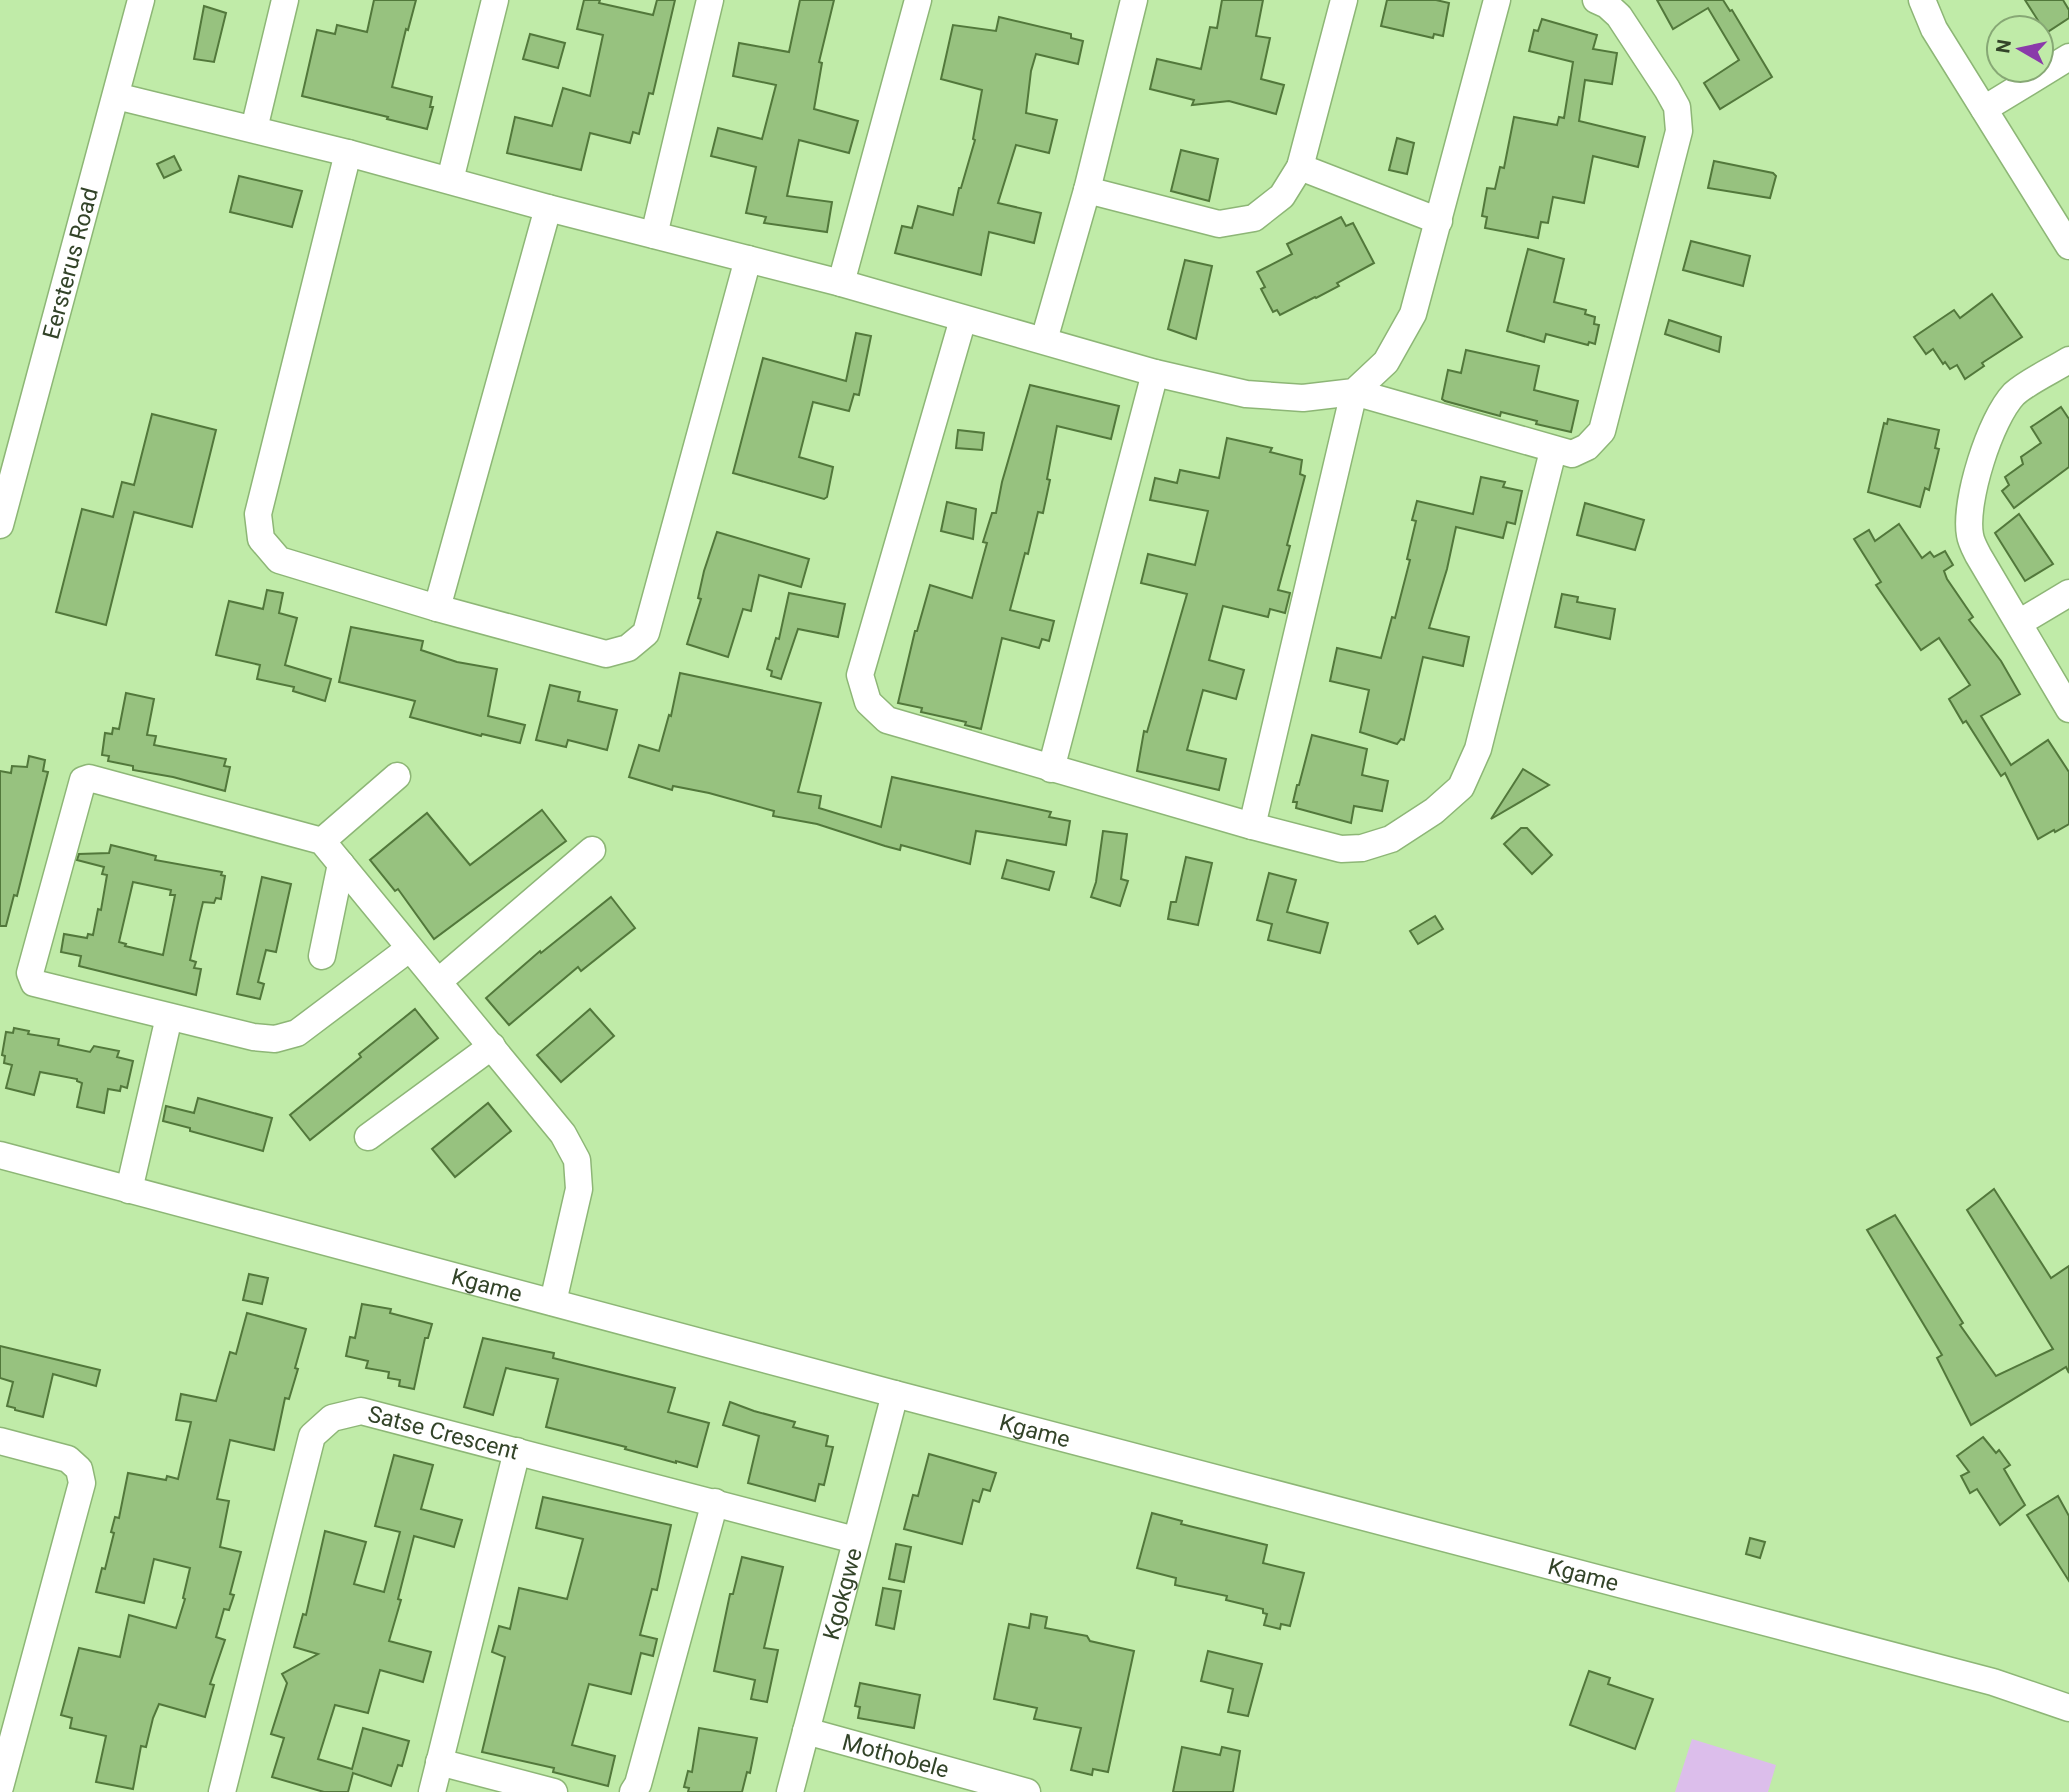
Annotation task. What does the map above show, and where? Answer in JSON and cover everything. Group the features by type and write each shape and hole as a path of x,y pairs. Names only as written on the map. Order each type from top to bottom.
{"street":[{"name":"Eersterus Road","path":"0,525 141,0"},
{"path":"254,129 285,0"},
{"path":"450,180 495,0"},
{"path":"653,234 710,0"},
{"path":"841,283 918,0"},
{"path":"1044,340 1087,190 1134,0"},
{"path":"1087,190 1219,224 1254,218 1282,196 1300,167 1344,0"},
{"path":"1252,826 1354,393 1386,362 1413,314 1497,0"},
{"path":"116,96 348,153 548,208 841,283 1155,373 1246,394 1303,398 1354,393 1553,451 1572,454 1587,447 1602,431 1679,131 1677,107 1667,89 1619,16 1608,5 1596,0"},
{"path":"1922,0 1934,29 2069,246"},
{"path":"1984,109 2069,57"},
{"path":"348,153 258,514 261,539 279,560 437,608 606,654 628,648 646,633 748,259"},
{"path":"1300,167 1439,221"},
{"path":"437,608 548,208"},
{"path":"963,319 860,675 868,702 887,720 1252,826 1342,849 1362,848 1391,839 1434,811 1461,787 1478,749 1553,451"},
{"path":"2069,360 2015,394 2000,415 1980,462 1970,508 1970,536 1978,555 2069,709"},
{"path":"1051,769 1155,373"},
{"path":"2019,623 2069,593"},
{"path":"322,841 397,776"},
{"path":"410,948 297,1033 275,1039 253,1037 34,983 30,973 83,779 89,778 322,841 563,1134 577,1160 579,1189 553,1302"},
{"path":"438,982 592,850"},
{"path":"322,956 341,864"},
{"path":"129,1190 169,1017"},
{"path":"368,1137 492,1046"},
{"name":"Kgame","path":"0,1155 895,1394 1981,1679 2069,1708"},
{"name":"Kgokgwe","path":"790,1792 895,1394"},
{"name":"Satse Crescent","path":"222,1792 312,1436 332,1418 361,1410 855,1540"},
{"path":"0,1441 68,1459 79,1469 82,1483 0,1787"},
{"path":"432,1792 517,1451"},
{"path":"633,1792 638,1784 715,1502"},
{"name":"Mothobele","path":"806,1731 1027,1792"},
{"path":"439,1762 554,1792"}],"shaded area":[{"path":"1692,1739 1776,1765 1768,1792 1675,1792"}],"building":[{"path":"374,0 416,0 392,87 432,97 430,107 433,107 427,129 302,96 317,30 335,34 337,25 367,32"},
{"path":"584,0 600,0 599,3 653,15 657,0 675,0 653,94 649,93 639,134 633,132 630,143 590,133 581,170 507,153 515,117 552,126 563,88 590,96 603,35 577,29"},
{"path":"800,0 834,0 819,62 822,63 814,109 858,121 849,153 799,140 787,196 832,202 827,232 764,223 766,217 746,213 756,167 711,156 718,128 762,139 776,85 733,76 739,43 789,52"},
{"path":"1222,0 1263,0 1256,36 1270,38 1261,79 1284,85 1276,114 1229,101 1192,105 1194,100 1150,89 1157,59 1201,69 1210,27 1217,28"},
{"path":"1387,0 1436,0 1449,3 1443,36 1434,34 1433,38 1381,26"},
{"path":"1657,0 1723,0 1730,11 1732,10 1772,77 1720,109 1704,83 1739,60 1708,8 1673,29"},
{"path":"2025,0 2063,0 2069,10 2069,18 2055,27 2055,14 2034,14"},
{"path":"204,6 226,13 214,62 194,59"},
{"path":"999,17 1071,34 1071,38 1083,41 1078,64 1036,54 1026,113 1057,120 1049,153 1016,145 998,203 1041,213 1034,243 989,232 981,275 895,253 902,226 912,228 918,206 953,215 975,140 973,139 982,90 941,79 953,25 996,31"},
{"path":"1542,19 1597,35 1593,49 1617,53 1612,84 1585,80 1579,121 1645,137 1638,167 1593,156 1584,203 1553,197 1548,223 1541,222 1538,238 1485,228 1487,217 1482,216 1487,188 1495,189 1500,167 1504,168 1514,117 1557,125 1559,117 1564,118 1573,62 1529,51 1534,30 1538,31"},
{"path":"530,34 565,43 558,68 523,59"},
{"path":"1397,138 1414,143 1407,174 1389,170"},
{"path":"1181,150 1218,159 1209,201 1171,191"},
{"path":"174,156 181,170 164,178 157,164"},
{"path":"1714,161 1773,173 1776,176 1770,198 1708,188"},
{"path":"239,176 302,191 292,227 230,212"},
{"path":"1341,217 1346,226 1353,223 1374,263 1316,298 1280,315 1277,310 1273,312 1261,289 1265,287 1257,272 1292,254 1287,244"},
{"path":"1691,241 1750,256 1743,286 1683,270"},
{"path":"1528,249 1564,259 1554,302 1586,310 1585,314 1595,317 1594,324 1599,325 1595,344 1589,342 1588,345 1546,334 1544,342 1507,331"},
{"path":"1185,260 1212,266 1196,339 1168,329"},
{"path":"1992,294 2022,337 1982,363 1984,366 1965,379 1957,365 1950,369 1933,349 1926,354 1914,337 1954,310 1960,318"},
{"path":"1669,320 1721,337 1719,352 1665,334"},
{"path":"856,333 871,336 859,395 854,394 849,411 813,402 799,457 833,467 827,497 824,499 733,473 763,358 846,381"},
{"path":"1466,350 1539,366 1534,390 1578,401 1571,432 1536,424 1537,421 1501,412 1500,416 1442,399 1448,370 1461,373"},
{"path":"1030,385 1119,406 1111,439 1057,426 1043,513 1038,512 1010,610 1054,621 1049,641 1042,639 1039,648 1002,638 981,729 965,725 966,722 921,712 922,708 898,703 915,631 930,585 972,598 987,543 983,542 992,513 996,513 1002,482"},
{"path":"2061,407 2069,419 2069,467 2014,508 2002,491 2009,485 2005,477 2023,464 2021,457 2041,443 2031,427"},
{"path":"152,414 216,430 192,527 134,512 106,625 56,612 82,509 113,517 122,482 134,485"},
{"path":"1888,419 1939,430 1935,448 1939,449 1929,490 1925,488 1920,507 1868,492 1884,423 1887,424"},
{"path":"958,430 984,433 982,450 956,448"},
{"path":"1227,438 1272,448 1270,452 1302,460 1300,474 1305,476 1278,590 1290,593 1285,613 1270,609 1268,617 1223,606 1209,660 1244,670 1236,699 1203,690 1187,750 1226,759 1219,790 1137,771 1144,731 1147,732 1187,594 1141,583 1148,554 1195,565 1208,511 1150,500 1155,478 1177,483 1180,470 1219,478"},
{"path":"1481,477 1505,482 1503,487 1522,491 1515,524 1507,522 1503,538 1456,527 1447,569 1429,628 1469,637 1463,666 1423,657 1404,740 1401,739 1397,744 1360,732 1369,690 1330,681 1337,648 1381,658 1410,560 1407,559 1416,521 1412,520 1417,501 1473,514"},
{"path":"947,502 976,509 973,539 941,531"},
{"path":"1585,503 1644,520 1635,550 1577,535"},
{"path":"2019,514 2053,564 2025,581 1995,533"},
{"path":"1899,524 1922,558 1930,552 1934,557 1945,551 1953,565 1944,571 1947,579 1973,617 1969,620 2001,661 2020,694 1981,716 2011,765 2048,740 2069,772 2069,824 2055,832 2054,830 2038,839 2005,773 2001,776 1966,721 1963,723 1949,699 1970,685 1939,638 1921,650 1876,585 1881,582 1854,539 1869,530 1875,541"},
{"path":"717,532 809,559 801,587 759,575 751,611 743,609 728,657 687,644 701,599 698,598 704,571"},
{"path":"267,590 283,593 279,613 297,618 285,665 331,679 325,701 293,691 294,687 257,679 260,665 216,655 229,601 263,609"},
{"path":"789,593 845,604 838,637 798,629 781,679 771,676 772,671 767,669 776,638 779,639"},
{"path":"1562,594 1578,597 1577,602 1615,609 1610,639 1555,627"},
{"path":"351,627 423,641 421,650 457,662 497,669 488,716 525,725 520,743 482,734 481,736 410,717 415,701 339,682"},
{"path":"680,673 821,703 798,792 821,796 819,808 881,827 892,777 1051,812 1049,817 1070,821 1066,845 976,831 970,864 901,845 900,850 817,824 773,816 774,811 709,793 673,786 672,790 629,777 639,745 659,751 669,715 671,716"},
{"path":"550,685 580,692 578,701 617,710 607,750 568,740 566,747 536,740"},
{"path":"126,693 154,699 147,735 156,736 154,745 226,759 224,766 230,767 225,791 133,770 133,766 108,761 109,756 102,755 105,733 112,734 113,728 119,729"},
{"path":"1312,735 1367,749 1362,775 1388,781 1382,811 1354,806 1351,823 1296,808 1297,802 1293,802"},
{"path":"29,756 45,760 43,771 48,772 17,896 14,895 6,926 0,926 0,771 11,773 12,766 27,767"},
{"path":"1523,769 1549,785 1491,819 1518,777"},
{"path":"542,810 566,841 434,939 398,889 395,891 370,860 427,813 470,865"},
{"path":"1521,828 1527,828 1552,855 1532,874 1504,844"},
{"path":"1103,831 1127,834 1121,879 1128,881 1120,906 1091,897 1096,882"},
{"path":"111,845 156,856 155,860 222,872 221,875 225,876 221,899 216,898 214,903 203,902 190,960 196,962 194,968 201,969 196,995 79,966 81,956 61,952 64,934 87,938 88,934 93,935 98,909 101,910 107,875 102,874 104,867 77,860 79,854 109,853","holes":["133,882 171,890 170,895 175,895 163,955 125,946 126,944 119,942"]},
{"path":"1186,857 1212,863 1198,925 1168,919 1171,902 1176,902"},
{"path":"1007,860 1054,872 1049,890 1002,878"},
{"path":"1269,873 1296,880 1287,912 1328,923 1320,953 1268,940 1272,924 1257,920"},
{"path":"262,877 291,884 276,952 266,950 258,982 264,984 260,999 237,994"},
{"path":"611,897 635,928 581,971 578,967 509,1025 486,998 540,951 541,953"},
{"path":"1435,916 1443,929 1418,944 1410,931"},
{"path":"415,1009 438,1038 310,1140 290,1115"},
{"path":"590,1009 614,1036 561,1082 537,1055"},
{"path":"14,1028 29,1031 28,1034 59,1039 58,1045 90,1052 94,1046 119,1051 117,1057 133,1061 127,1088 121,1086 120,1091 108,1089 104,1113 77,1107 82,1083 77,1079 40,1072 34,1095 6,1088 12,1065 4,1063 5,1056 2,1055 6,1032 13,1033"},
{"path":"198,1098 272,1118 263,1151 163,1121 166,1106 194,1113"},
{"path":"488,1103 511,1131 455,1177 432,1149"},
{"path":"1994,1189 2051,1278 2069,1266 2069,1373 2066,1367 1971,1425 1937,1358 1942,1355 1867,1230 1895,1215 1963,1323 1960,1325 1996,1376 2053,1349 1967,1210"},
{"path":"249,1274 268,1278 262,1304 243,1300"},
{"path":"362,1304 391,1309 390,1313 432,1324 428,1338 425,1338 414,1389 399,1386 400,1380 388,1378 389,1372 366,1368 368,1361 346,1356 350,1337 355,1338"},
{"path":"247,1313 306,1329 289,1399 285,1398 274,1450 230,1440 217,1499 229,1501 220,1547 241,1552 230,1594 234,1595 229,1610 224,1609 216,1637 225,1640 210,1684 214,1685 205,1717 159,1704 146,1747 141,1746 133,1789 96,1782 106,1736 70,1728 72,1718 61,1715 79,1648 120,1657 129,1615 176,1628 185,1599 183,1598 190,1568 154,1559 144,1603 96,1592 102,1568 105,1569 115,1517 119,1518 128,1473 166,1480 167,1476 178,1479 191,1422 176,1420 181,1394 216,1401 230,1352 236,1354"},
{"path":"483,1338 554,1353 553,1358 675,1388 668,1412 709,1423 697,1467 546,1427 558,1379 506,1368 493,1415 464,1407"},
{"path":"0,1346 100,1370 96,1386 53,1374 43,1417 15,1410 7,1406 13,1382 0,1378"},
{"path":"730,1402 795,1422 793,1427 828,1436 826,1446 833,1447 824,1485 819,1484 815,1501 748,1483 759,1436 723,1425"},
{"path":"1983,1437 1996,1453 1999,1450 2010,1465 2004,1469 2025,1505 2000,1525 1977,1489 1970,1493 1961,1476 1969,1472 1957,1456"},
{"path":"929,1454 996,1473 990,1491 983,1489 979,1502 973,1500 962,1544 904,1529 913,1495 918,1496"},
{"path":"394,1455 433,1465 421,1509 462,1520 454,1547 414,1536 398,1599 401,1600 389,1641 431,1652 423,1682 380,1670 368,1713 335,1705 318,1759 352,1769 363,1728 409,1741 402,1766 398,1765 391,1786 353,1773 348,1792 324,1792 272,1777 284,1738 271,1734 287,1683 282,1674 318,1654 294,1647 303,1614 306,1615 325,1531 366,1542 354,1584 384,1592 400,1532 375,1526"},
{"path":"2058,1496 2069,1516 2069,1581 2027,1515"},
{"path":"543,1497 671,1525 657,1590 652,1589 640,1635 657,1639 653,1656 641,1653 631,1694 589,1684 572,1745 615,1756 608,1786 553,1772 554,1768 482,1752 505,1657 492,1652 499,1626 510,1629 519,1588 567,1599 583,1539 536,1528"},
{"path":"1152,1513 1182,1521 1181,1524 1267,1545 1263,1563 1304,1573 1290,1626 1281,1624 1280,1629 1264,1625 1267,1614 1263,1613 1263,1609 1226,1600 1227,1596 1175,1585 1176,1578 1137,1568"},
{"path":"1750,1538 1765,1542 1760,1558 1746,1554"},
{"path":"896,1544 911,1547 904,1582 889,1579"},
{"path":"742,1557 783,1567 764,1648 778,1650 767,1702 751,1699 755,1680 714,1671 730,1594 733,1594"},
{"path":"883,1588 901,1591 894,1629 876,1625"},
{"path":"1031,1614 1047,1617 1045,1628 1087,1636 1090,1641 1134,1651 1108,1772 1093,1769 1092,1775 1071,1770 1081,1728 1034,1719 1037,1708 994,1699 1009,1624 1029,1628"},
{"path":"1208,1651 1262,1664 1248,1716 1228,1712 1233,1689 1201,1681"},
{"path":"1589,1671 1610,1678 1608,1684 1653,1699 1635,1749 1570,1725"},
{"path":"860,1683 920,1695 914,1728 858,1718 860,1707 855,1706"},
{"path":"699,1728 757,1738 750,1773 747,1772 742,1792 688,1792 689,1788 684,1787 688,1771 692,1772"},
{"path":"1182,1747 1220,1755 1222,1747 1240,1751 1233,1792 1173,1792"}]}
